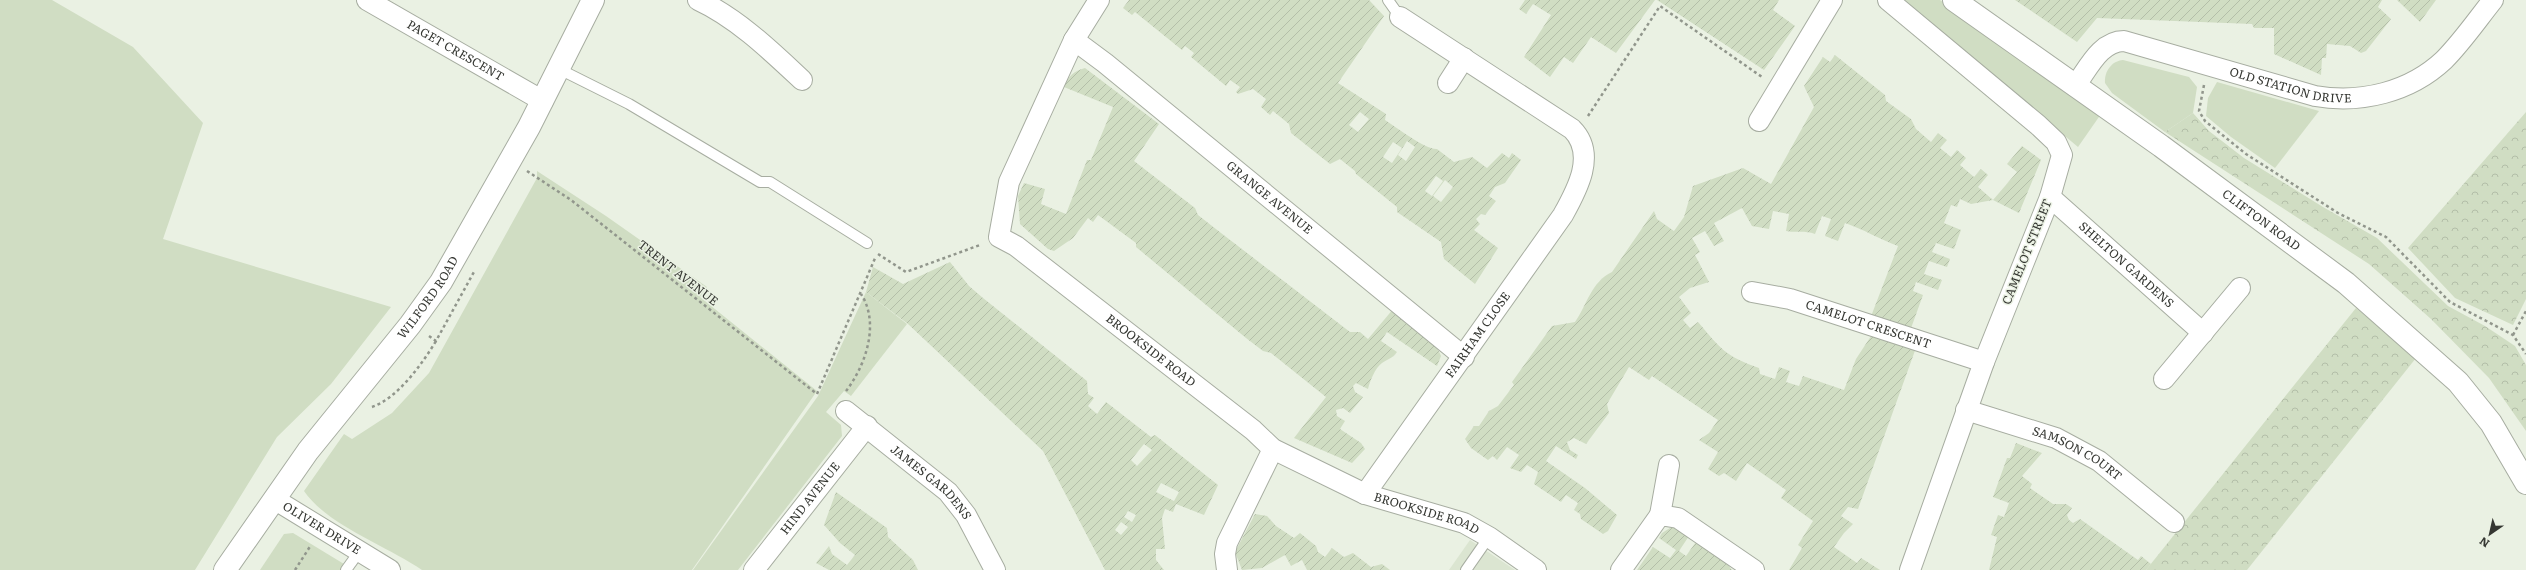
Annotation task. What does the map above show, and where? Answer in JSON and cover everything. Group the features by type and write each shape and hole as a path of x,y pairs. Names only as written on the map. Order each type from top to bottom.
{"street":[{"name":"PAGET CRESCENT","path":"367,0 544,101"},
{"name":"WILFORD ROAD","path":"224,570 308,451 410,325 434,291 493,193 544,101 593,0"},
{"path":"698,0 722,12 775,55 802,80"},
{"path":"1000,238 1009,182 1074,40 1099,0"},
{"path":"1759,121 1832,0"},
{"name":"CAMELOT STREET","path":"1888,0 2056,142 2060,148 2062,161 2050,197 1966,410 1910,570"},
{"name":"CLIFTON ROAD","path":"1954,0 2276,230 2346,284 2448,372 2491,422 2526,483"},
{"name":"OLD STATION DRIVE","path":"2075,86 2100,52 2110,44 2120,41 2131,42 2316,96 2337,98 2376,95 2407,85 2432,70 2453,50 2492,0"},
{"path":"1400,16 1576,133"},
{"name":"GRANGE AVENUE","path":"1074,40 1105,62 1464,357"},
{"path":"1448,83 1464,58"},
{"name":"FAIRHAM CLOSE","path":"1365,494 1464,357 1563,215 1575,192 1588,175 1584,155 1576,133"},
{"name":"SHELTON GARDENS","path":"2050,197 2203,333"},
{"name":"BROOKSIDE ROAD","path":"1000,238 1022,251 1247,425 1273,449 1365,494 1464,523 1489,537 1536,570"},
{"path":"2164,379 2240,288"},
{"name":"CAMELOT CRESCENT","path":"1752,292 1790,299 1984,362"},
{"name":"SAMSON COURT","path":"1966,410 2056,438 2099,461 2174,522"},
{"name":"JAMES GARDENS","path":"846,411 867,426 948,492 966,515 995,570"},
{"name":"HIND AVENUE","path":"754,570 867,426"},
{"path":"1227,570 1225,554 1227,543 1273,449"},
{"path":"1621,570 1660,515 1670,465"},
{"name":"OLIVER DRIVE","path":"274,499 321,530 390,570"},
{"path":"1660,515 1678,518 1754,570"}],"lane":[{"path":"1388,0 1400,16"},
{"path":"559,69 629,104 760,182 770,182 867,243"},
{"path":"1466,570 1489,537"},
{"path":"346,570 359,552"}],"path":[{"path":"1576,133 1660,6 1779,88"},
{"path":"2210,65 2199,111 2205,121 2246,154 2338,213 2386,237 2450,302 2513,335 2526,354"},
{"name":"TRENT AVENUE","path":"526,170 571,200 817,394 861,293"},
{"path":"846,411 837,403 858,375 871,325 865,300 861,293 877,254 906,272 1000,238"},
{"path":"2513,335 2526,310"},
{"path":"295,570 321,530"}],"shaded area":[{"path":"1470,540 1515,570 1449,570"}],"green space":[{"path":"0,0 52,0 133,47 203,123 163,239 391,307 331,384 277,437 195,570 0,570"},
{"path":"1129,0 1369,0 1384,16 1338,83 1386,114 1385,120 1403,133 1426,146 1437,149 1454,162 1472,157 1487,168 1502,153 1509,158 1512,153 1521,160 1505,183 1495,187 1489,196 1496,201 1485,215 1481,214 1476,219 1480,224 1474,230 1498,248 1475,284 1444,259 1441,242 1397,212 1397,207 1356,174 1355,171 1340,159 1330,164 1291,133 1289,124 1273,111 1270,115 1261,107 1266,99 1253,89 1238,94 1236,92 1240,87 1230,80 1226,86 1191,57 1194,53 1185,46 1182,50 1135,12 1132,15 1123,8","holes":["1360,112 1369,119 1358,132 1349,125","1407,141 1415,147 1406,161 1398,155","1393,142 1402,148 1392,163 1383,157","1436,176 1443,181 1432,196 1425,191","1445,180 1453,187 1441,202 1433,196"]},
{"path":"1525,0 1655,0 1616,53 1591,37 1573,63 1564,57 1550,77 1524,57 1551,15 1533,4 1526,14 1519,9"},
{"path":"1657,0 1779,0 1773,10 1795,26 1764,70"},
{"path":"1903,0 1940,0 2101,114 2078,147"},
{"path":"2015,0 2382,0 2378,7 2391,19 2366,51 2361,53 2350,46 2327,44 2326,58 2322,58 2321,75 2274,54 2274,28 2254,28 2252,24 2097,18 2077,42"},
{"path":"2397,0 2436,0 2420,22"},
{"path":"1835,55 1885,95 1886,101 1911,119 1916,129 1931,142 1938,133 1947,140 1940,148 1951,157 1957,150 1966,158 1960,165 1974,177 1981,169 1988,175 1978,187 1993,200 1971,204 1960,199 1957,207 1951,205 1944,223 1961,230 1954,249 1936,243 1932,252 1950,259 1947,267 1929,261 1924,274 1942,280 1938,290 1916,282 1913,291 1923,295 1910,331 1870,319 1898,246 1845,223 1838,241 1825,236 1831,219 1822,216 1815,234 1808,232 1786,231 1789,214 1773,211 1769,229 1752,226 1742,208 1714,223 1724,241 1714,246 1705,231 1692,238 1700,252 1695,255 1709,282 1690,288 1679,297 1691,313 1683,320 1690,328 1698,322 1724,351 1738,360 1759,368 1760,374 1775,379 1779,367 1790,371 1786,382 1799,386 1803,376 1844,390 1856,359 1875,330 1917,345 1858,509 1848,507 1841,516 1853,524 1844,533 1834,547 1857,563 1861,558 1880,570 1789,570 1802,548 1798,545 1813,521 1781,498 1786,490 1747,463 1736,481 1724,473 1719,476 1708,469 1718,452 1699,440 1709,433 1718,420 1652,376 1649,380 1629,367 1607,404 1609,413 1586,444 1574,438 1567,442 1570,450 1578,455 1576,459 1556,446 1546,461 1585,488 1617,515 1608,531 1603,534 1581,519 1580,514 1574,510 1578,503 1566,495 1561,502 1534,484 1538,472 1527,465 1521,472 1510,468 1519,455 1507,447 1497,460 1493,456 1488,460 1471,448 1465,439 1474,426 1479,426 1489,411 1498,406 1514,385 1512,382 1552,326 1575,322 1594,288 1605,276 1612,272 1654,211 1657,219 1674,231 1684,217 1693,186 1743,168 1771,184 1814,107 1804,86 1823,57 1830,62"},
{"path":"2123,60 2189,77 2197,87 2193,113 2165,132 2112,93 2105,83 2107,71 2115,62"},
{"path":"1085,68 1159,124 1134,161 1195,208 1198,215 1350,332 1360,332 1368,339 1394,308 1421,329 1438,349 1441,356 1437,366 1387,332 1381,341 1397,352 1394,356 1382,363 1377,368 1368,389 1356,383 1353,386 1355,392 1363,397 1350,413 1343,408 1336,410 1337,416 1345,421 1340,429 1361,443 1365,449 1352,463 1294,438 1326,397 1271,353 1263,351 1246,338 1136,247 1136,243 1098,215 1093,222 1088,218 1073,238 1054,251 1048,249 1020,224 1018,196 1024,183 1045,189 1041,204 1066,214 1087,160 1091,160 1113,107 1064,87 1072,74"},
{"path":"2217,82 2319,111 2275,168 2231,137 2206,116 2208,98"},
{"path":"2526,112 2526,299 2513,325 2455,298 2408,248"},
{"path":"2193,113 2209,131 2244,158 2323,207 2377,238 2448,306 2485,326 2515,346 2526,365 2526,431 2489,378 2431,319 2369,264 2165,132"},
{"path":"2022,146 2041,160 2019,213 1993,200 2017,172 2007,164"},
{"path":"537,171 606,216 707,287 700,297 817,391 692,570 422,570 342,525 314,503 304,491 344,434 352,439 392,413 429,373 537,178"},
{"path":"950,262 969,286 1087,381 1088,394 1094,398 1088,406 1097,414 1106,402 1151,437 1155,435 1218,485 1204,515 1176,504 1173,512 1165,509 1162,518 1165,549 1156,549 1156,560 1164,570 1105,570 1043,451 908,324 866,292 873,267 903,284","holes":["1144,444 1152,450 1137,466 1131,460","1161,483 1179,492 1174,501 1156,492","1128,511 1136,515 1132,522 1124,517","1121,522 1128,527 1121,535 1115,530"]},
{"path":"866,292 907,324 851,396 844,391 826,412 841,425 842,436 738,570 693,570 818,396"},
{"path":"2356,308 2416,358 2247,570 2146,570"},
{"path":"2016,443 2042,453 2022,476 2032,484 2030,488 2053,504 2066,504 2072,508 2067,515 2069,520 2073,523 2080,519 2138,560 2141,556 2151,564 2146,570 1989,570 1997,537 1991,535 1998,515 2004,517 2009,503 1993,497 2007,458 2010,458"},
{"path":"836,492 887,528 888,537 913,560 918,570 829,570 816,563 829,546 832,554 847,565 855,555 840,543 824,525"},
{"path":"1255,514 1267,516 1276,526 1294,538 1300,533 1316,546 1318,552 1325,557 1332,548 1344,557 1353,553 1371,567 1382,564 1390,570 1307,570 1302,560 1291,566 1285,555 1262,568 1242,570 1235,552"},
{"path":"1673,526 1691,533 1679,551 1686,556 1698,539 1720,555 1732,570 1637,570 1653,547 1670,558 1676,550 1659,538 1662,533"},
{"path":"293,533 344,564 340,570 260,570 284,534"}]}
